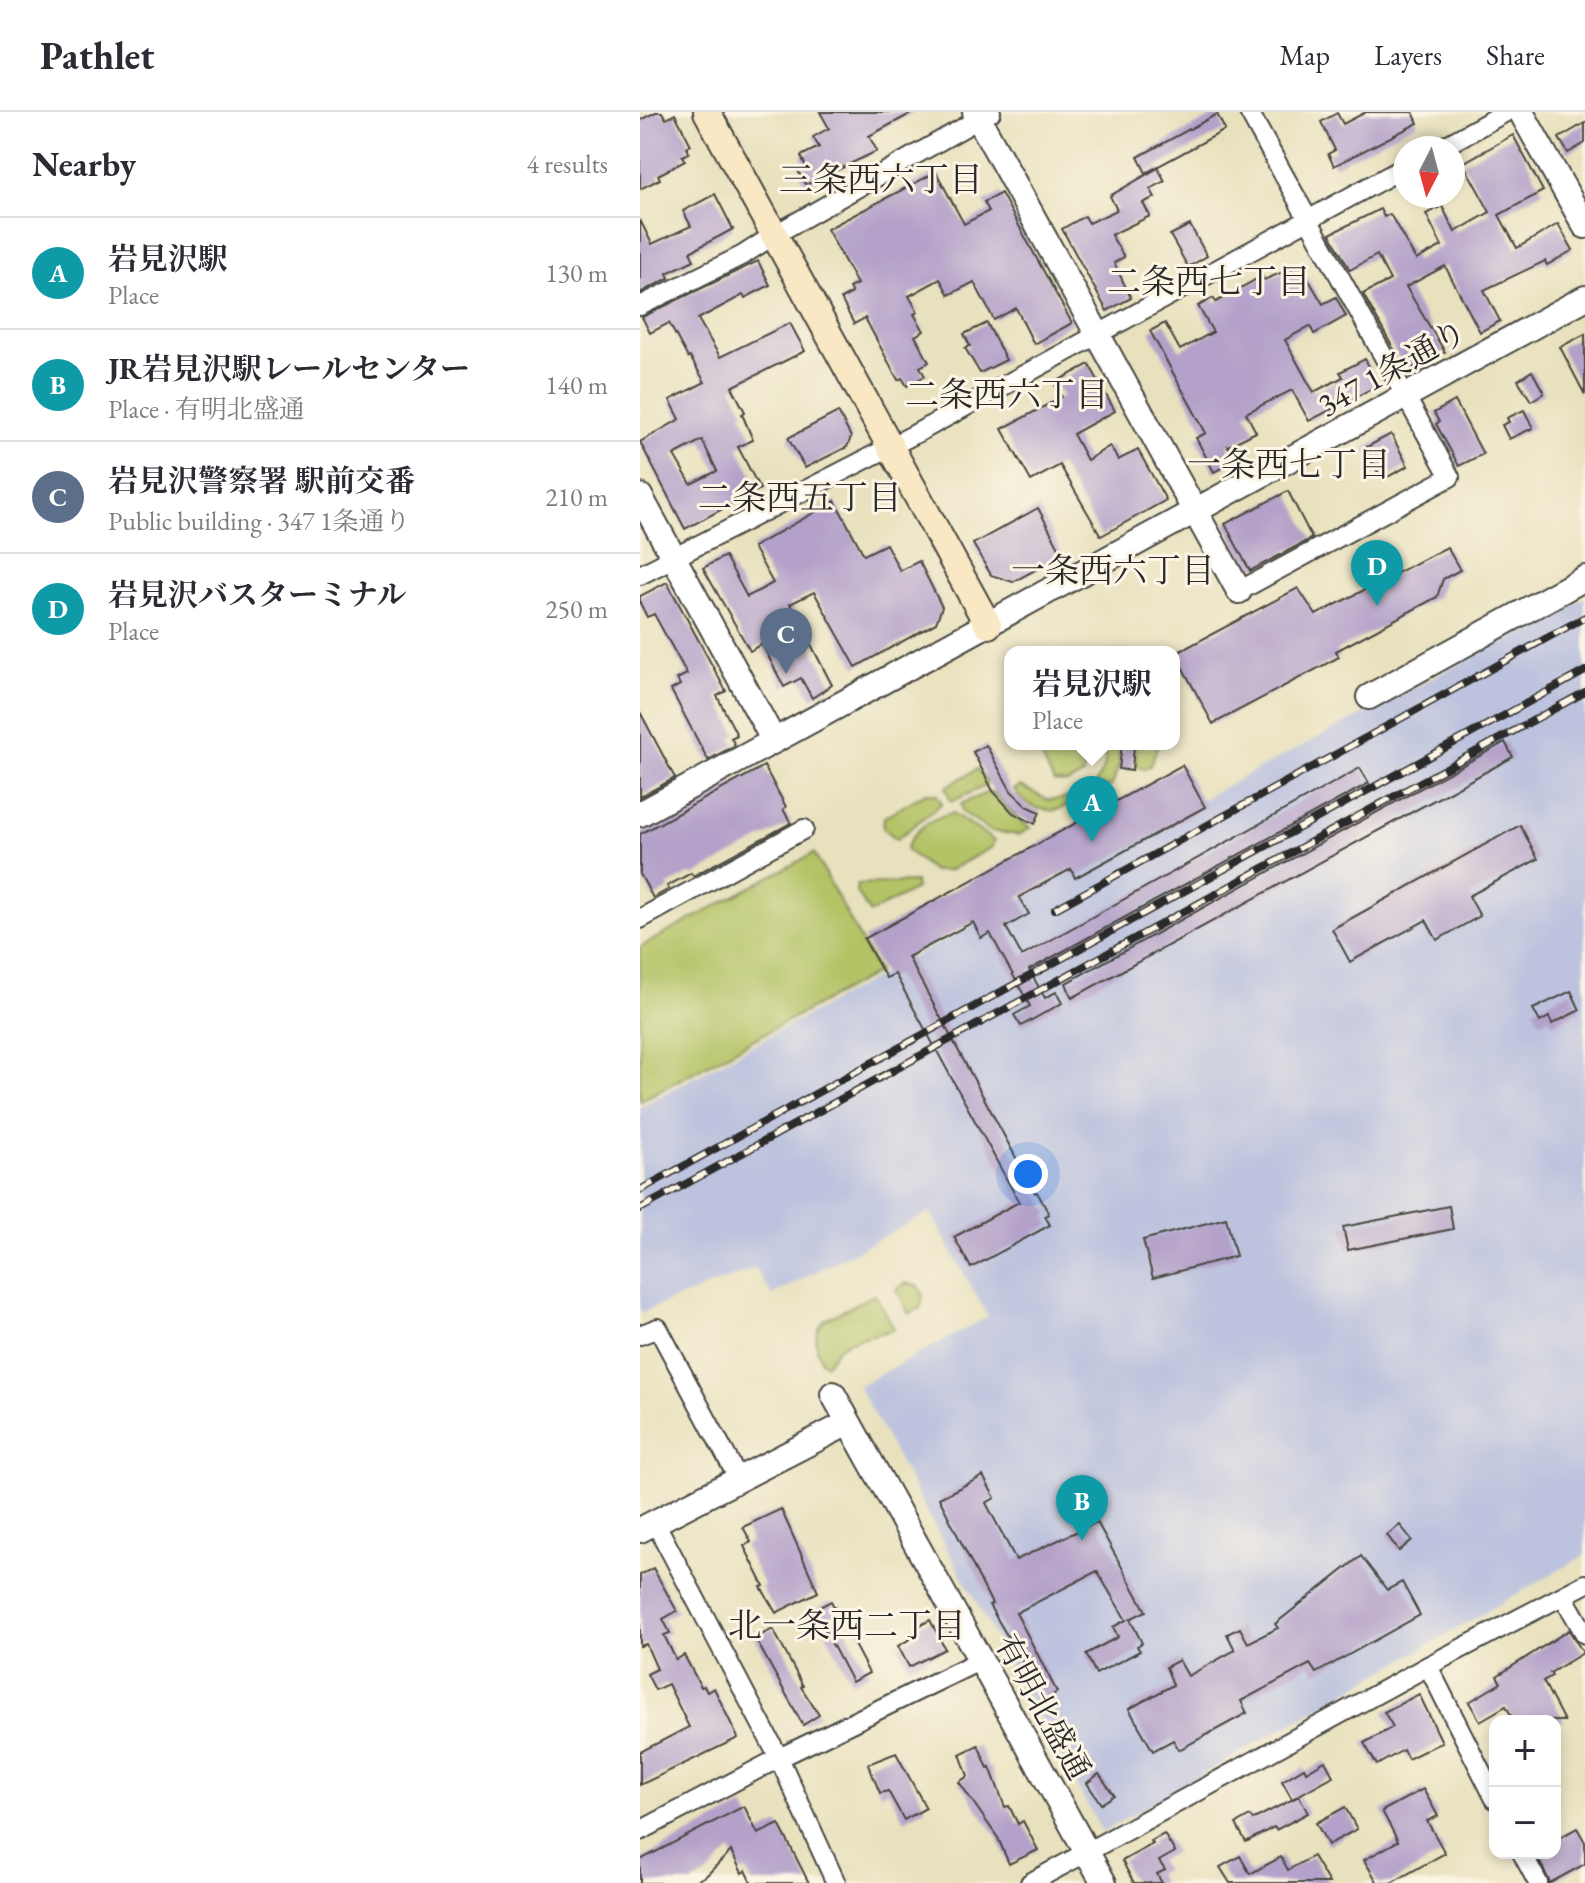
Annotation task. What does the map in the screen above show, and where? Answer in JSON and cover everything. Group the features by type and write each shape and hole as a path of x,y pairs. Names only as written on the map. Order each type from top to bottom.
{"main road":[{"path":"707,112 988,625"}],"street":[{"path":"640,306 743,255 982,114 1239,591 1450,477 1249,112"},
{"path":"1463,136 1506,112"},
{"path":"1521,112 1585,226"},
{"path":"640,575 891,447 1393,174"},
{"name":"347 1条通り","path":"640,814 1585,298"},
{"path":"640,496 774,741"},
{"path":"1369,697 1585,578"},
{"path":"640,919 804,829"},
{"path":"640,1335 658,1328 738,1478"},
{"name":"有明北盛通","path":"833,1394 1104,1883"},
{"path":"836,1883 779,1758 648,1526 848,1423"},
{"path":"1030,1883 1585,1584"},
{"path":"1563,1596 1585,1634"},
{"path":"640,1831 779,1758 981,1660"},
{"path":"1428,1666 1489,1787"},
{"path":"1525,1859 1538,1883"}],"shaded area":[{"path":"1585,598 1585,1555 1102,1832 858,1386 988,1317 930,1212 772,1295 755,1268 640,1313 640,1107 1243,777"}],"green space":[{"path":"1038,750 1078,750 1086,763 1082,776 1067,783 1054,782"},
{"path":"1104,750 1118,750 1119,764 1112,786 1097,788 1096,782 1105,765"},
{"path":"1136,750 1156,750 1151,765 1144,769 1137,766"},
{"path":"977,769 987,782 985,786 950,800 946,787"},
{"path":"1020,786 1048,800 1068,798 1070,803 1055,810 1039,809 1019,796 1014,789"},
{"path":"988,792 994,793 1030,828 1019,835 990,831 963,812 961,804"},
{"path":"926,793 936,794 942,803 897,839 883,828 884,817"},
{"path":"953,813 994,841 992,847 948,871 933,871 906,850 913,836 925,825"},
{"path":"814,853 878,972 640,1101 640,947"},
{"path":"915,882 916,889 870,913 856,891 857,884"},
{"path":"905,1283 919,1286 923,1295 920,1308 909,1314 896,1289"},
{"path":"875,1294 894,1328 848,1342 839,1347 826,1364 822,1362 816,1341 825,1320"}],"building":[{"path":"662,112 666,119 675,114 691,145 687,147 689,153 682,156 685,161 640,189 640,120"},
{"path":"820,112 914,112 869,136 877,151 806,185 798,171 806,167 801,156 819,147 813,137 829,128"},
{"path":"1366,112 1413,112 1418,123 1334,166 1328,154 1335,150 1321,122 1337,113 1343,124"},
{"path":"1217,114 1225,130 1146,173 1138,157"},
{"path":"1585,123 1585,143 1568,153 1559,138"},
{"path":"1513,135 1543,191 1499,215 1517,248 1558,224 1573,250 1547,265 1545,261 1484,290 1500,321 1480,332 1445,266 1406,287 1445,352 1412,369 1403,366 1363,294 1390,280 1377,255 1350,270 1330,234 1380,209 1384,217 1390,214 1416,260 1442,246 1426,214 1443,208 1455,232 1490,212 1465,162"},
{"path":"1158,168 1165,181 1150,189 1155,197 1143,203 1150,216 1111,235 1124,257 1114,263 1131,298 1107,311 1062,229 1085,216 1089,223 1117,210 1110,196"},
{"path":"936,172 964,224 989,211 984,202 1001,193 1072,323 1034,344 1016,308 994,320 974,282 949,295 940,279 909,296 918,312 914,314 924,331 915,336 929,362 920,367 925,376 907,386 902,378 898,380 865,318 854,324 841,299 852,293 849,288 857,284 827,229"},
{"path":"715,194 733,229 690,252 694,260 667,273 669,278 640,293 640,220 652,244 691,226 683,211"},
{"path":"1190,225 1207,256 1188,267 1170,235"},
{"path":"758,261 770,285 745,298 743,295 698,319 720,357 790,323 805,351 732,387 745,412 742,414 753,440 738,447 760,489 685,529 640,442 680,419 670,400 705,382 669,323 650,333 642,317","holes":["702,440 717,471 691,484 674,455"]},
{"path":"1300,265 1323,304 1336,297 1346,316 1314,334 1310,326 1285,340 1314,392 1343,377 1340,372 1365,359 1379,385 1309,421 1292,390 1246,413 1256,432 1228,446 1236,461 1214,472 1196,438 1206,433 1150,331 1165,323 1180,350 1213,332 1198,306 1213,298 1216,302 1262,276 1264,280"},
{"path":"987,323 1006,360 980,373 965,348 970,346 964,334"},
{"path":"1585,334 1585,395 1560,347"},
{"path":"1089,364 1115,411 1073,434 1087,460 1110,446 1118,460 1138,450 1166,500 1101,536 1060,465 1031,481 1002,429 1062,397 1054,383"},
{"path":"1532,371 1544,393 1531,401 1518,380"},
{"path":"1455,401 1483,454 1459,466 1436,424 1439,422 1434,413"},
{"path":"1524,410 1533,428 1509,439 1502,425 1509,422 1507,418"},
{"path":"838,412 851,437 847,447 805,468 788,438"},
{"path":"1391,434 1408,466 1382,480 1365,448"},
{"path":"1288,491 1312,538 1250,571 1225,524"},
{"path":"835,501 864,555 886,544 900,571 919,561 942,607 936,623 856,667 814,592 790,604 832,685 812,698 801,678 784,687 762,644 750,651 703,568 725,556 747,597 773,583 753,547"},
{"path":"1038,508 1063,555 1013,582 991,575 973,544"},
{"path":"1447,547 1460,570 1443,579 1437,597 1336,651 1339,657 1213,724 1180,663 1180,651 1298,588 1316,615"},
{"path":"667,582 726,691 717,696 737,735 731,738 735,745 708,760 671,690 680,685 677,679 687,674 654,614 647,617 640,603 640,596"},
{"path":"640,712 675,778 640,797"},
{"path":"1505,742 1513,757 1072,998 1066,983"},
{"path":"986,745 1011,791 1027,806 1040,812 1035,824 1013,813 993,791 973,752"},
{"path":"1121,750 1134,750 1132,771 1119,769"},
{"path":"1182,765 1205,807 1075,878 1071,869 1019,897 1029,914 1006,927 1022,956 1360,768 1369,783 1029,970 1045,998 1056,992 1062,1003 1021,1026 1014,1015 1030,1006 990,933 981,938 973,922 908,957 1049,1214 1045,1216 1050,1225 971,1268 954,1237 1019,1202 895,974 886,978 864,939"},
{"path":"764,766 791,823 693,876 691,873 667,886 669,889 653,898 640,874 640,834"},
{"path":"1520,825 1538,859 1469,896 1480,916 1437,940 1426,920 1350,962 1332,929"},
{"path":"1571,991 1580,1010 1552,1024 1549,1017 1540,1022 1533,1009"},
{"path":"1449,1206 1453,1229 1348,1250 1343,1227"},
{"path":"1226,1218 1236,1256 1153,1278 1143,1240"},
{"path":"983,1476 995,1498 986,1503 1016,1560 1097,1522 1146,1611 1130,1619 1142,1643 1137,1646 1140,1651 1096,1674 1086,1654 1118,1637 1113,1627 1126,1620 1097,1571 1016,1613 1057,1692 1045,1700 989,1605 992,1604 939,1498"},
{"path":"781,1509 818,1592 776,1613 744,1546 751,1542 743,1527"},
{"path":"1400,1525 1412,1540 1399,1551 1387,1535"},
{"path":"1361,1556 1387,1590 1402,1582 1420,1615 1316,1673 1310,1664 1241,1701 1247,1713 1179,1750 1173,1740 1153,1751 1129,1709 1173,1685 1166,1667 1179,1660 1188,1676 1235,1650 1227,1634 1240,1628 1248,1643 1278,1628 1275,1624"},
{"path":"653,1568 677,1611 663,1619 670,1633 664,1635 676,1660 684,1655 701,1687 704,1686 707,1692 714,1688 738,1738 640,1785 640,1752 689,1727 668,1684 655,1690 647,1674 657,1669 646,1644 640,1646 640,1575"},
{"path":"831,1601 869,1673 852,1682 814,1610"},
{"path":"930,1620 945,1649 909,1667 898,1646 919,1634 915,1628"},
{"path":"773,1629 801,1687 819,1715 803,1725 755,1638"},
{"path":"1569,1630 1583,1653 1550,1673 1552,1676 1543,1681 1561,1715 1511,1715 1506,1706 1480,1721 1469,1702 1501,1683 1497,1676"},
{"path":"1419,1694 1442,1742 1408,1759 1403,1750 1377,1765 1364,1743 1393,1727 1384,1712"},
{"path":"978,1745 1005,1807 1009,1806 1018,1824 1023,1821 1038,1850 1009,1864 998,1838 959,1782 968,1776 960,1754"},
{"path":"896,1753 926,1808 904,1820 888,1791 880,1793 868,1764"},
{"path":"1325,1761 1333,1776 1292,1799 1282,1781 1304,1768 1306,1772"},
{"path":"1099,1774 1114,1795 1101,1804 1087,1783"},
{"path":"1423,1789 1438,1816 1427,1821 1445,1853 1391,1883 1378,1883 1364,1860 1398,1841 1382,1811"},
{"path":"1299,1796 1308,1813 1246,1842 1236,1824 1250,1816 1256,1818"},
{"path":"744,1806 758,1834 779,1824 809,1883 752,1883 746,1870 742,1873 731,1851 706,1876 692,1883 640,1883 640,1860"},
{"path":"1345,1807 1357,1829 1328,1845 1316,1823"},
{"path":"1577,1828 1585,1842 1585,1864 1550,1883 1538,1859 1561,1859 1561,1837"},
{"path":"1164,1834 1175,1852 1159,1861 1165,1870 1157,1874 1162,1883 1134,1883 1122,1861 1153,1844 1151,1841"},
{"path":"1240,1856 1250,1874 1281,1857 1288,1870 1313,1856 1329,1883 1230,1883 1220,1867"}],"railway":[{"path":"1055,909 1585,617"},
{"path":"640,1190 1585,671"},
{"path":"640,1209 1585,692"}],"place":[{"name":"岩見沢バスターミナル","path":"1377,606"},
{"name":"岩見沢警察署 駅前交番","path":"786,674"},
{"name":"岩見沢駅","path":"1092,842"},
{"name":"JR岩見沢駅レールセンター","path":"1082,1541"}],"district":[{"name":"三条西六丁目","path":"881,179"},
{"name":"二条西七丁目","path":"1209,281"},
{"name":"二条西六丁目","path":"1007,394"},
{"name":"一条西七丁目","path":"1289,464"},
{"name":"二条西五丁目","path":"800,497"},
{"name":"一条西六丁目","path":"1113,570"},
{"name":"北一条西二丁目","path":"847,1625"}]}
